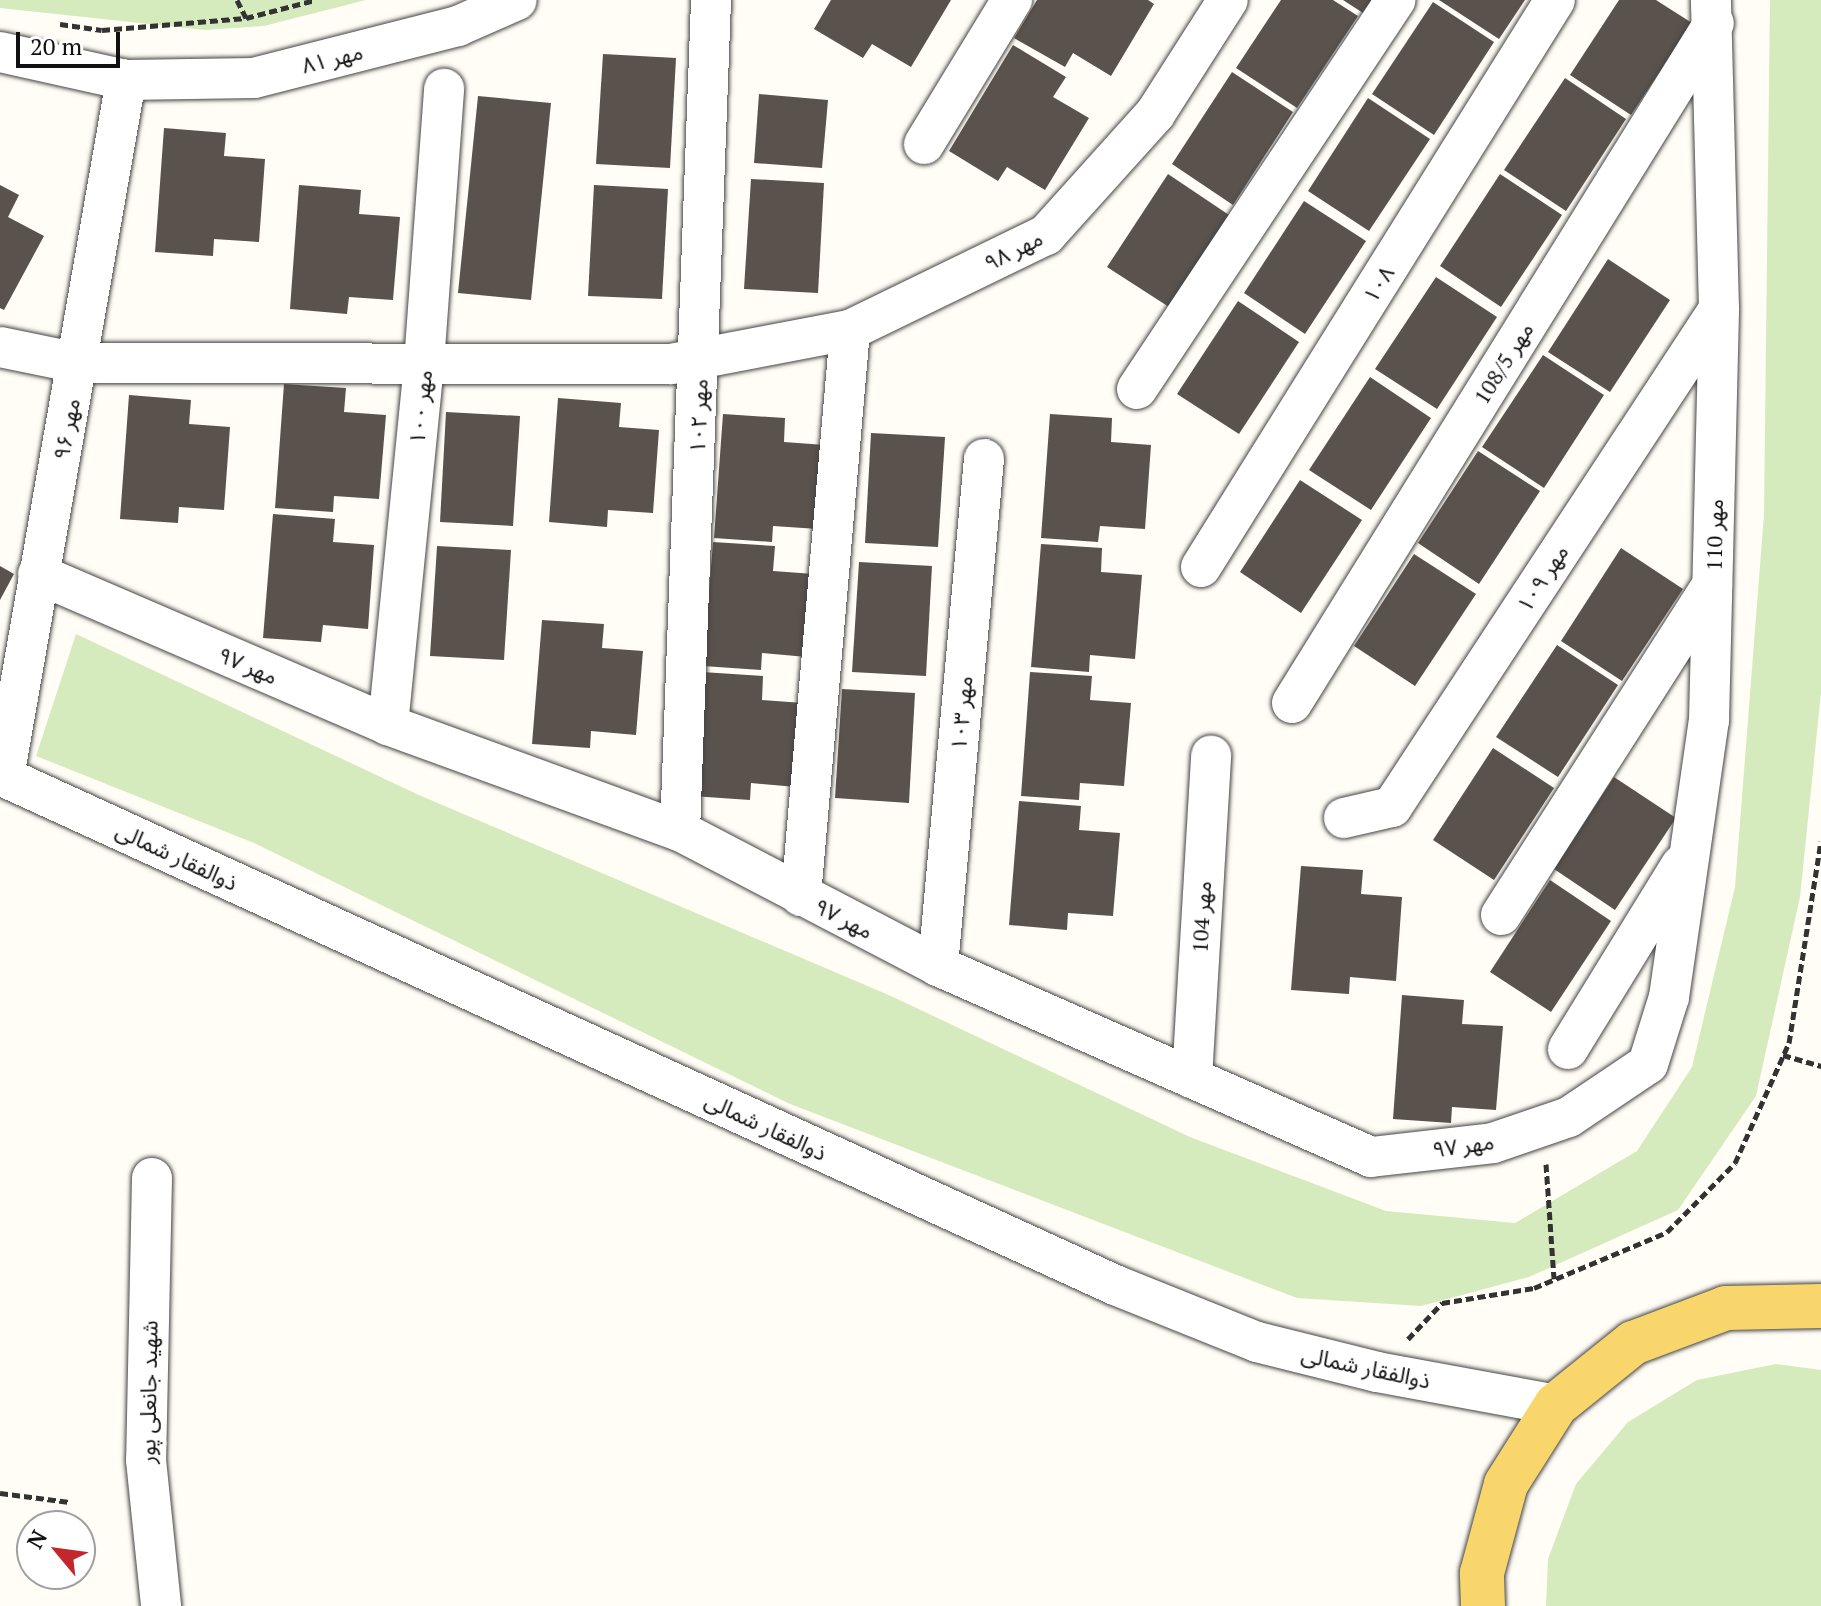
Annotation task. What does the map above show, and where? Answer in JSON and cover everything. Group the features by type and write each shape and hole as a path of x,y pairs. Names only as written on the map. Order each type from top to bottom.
{"main road":[{"path":"1483,1606 1482,1573 1506,1484 1556,1405 1633,1343 1726,1308 1821,1306"}],"street":[{"name":"مهر ۸۱","path":"0,52 126,80 254,78 458,26 517,0"},
{"name":"مهر ۱۰۲","path":"680,831 700,360 711,0"},
{"path":"924,144 1012,0"},
{"name":"مهر ۹۸","path":"0,347 78,363 700,360 850,330 1046,235 1155,114 1228,0"},
{"path":"1137,389 1395,0"},
{"name":"۱۰۸","path":"1201,567 1555,0"},
{"name":"مهر 110","path":"1648,1064 1669,997 1709,721 1719,309 1713,11"},
{"name":"مهر 108/5","path":"1292,703 1713,11"},
{"name":"مهر ۹۶","path":"2,776 126,80"},
{"name":"مهر ۱۰۰","path":"388,725 424,363 444,89"},
{"name":"مهر ۱۰۹","path":"1344,818 1392,807 1719,309"},
{"path":"801,896 850,330"},
{"name":"مهر ۱۰۳","path":"938,966 984,459"},
{"name":"مهر ۹۷","path":"38,574 388,725 680,831 938,966 1371,1157 1493,1143 1569,1117 1648,1064"},
{"path":"1501,915 1712,585"},
{"name":"مهر 104","path":"1192,1078 1211,756"},
{"name":"ذوالفقار شمالی","path":"2,776 1115,1285 1257,1342 1377,1372 1556,1405"},
{"path":"1568,1049 1690,850"},
{"name":"شهید جانعلی پور","path":"152,1178 146,1460 161,1606"}],"path":[{"path":"237,0 246,18"},
{"path":"44,22 102,30 246,18 315,0"},
{"path":"1377,1372 1442,1303 1534,1288 1667,1232 1735,1163 1783,1055 1821,842"},
{"path":"1783,1055 1821,1066"},
{"path":"1543,1126 1554,1279"},
{"path":"0,1493 69,1502"}],"green space":[{"path":"0,0 366,0 264,26 205,30 0,8"},
{"path":"1770,0 1821,0 1821,693 1800,897 1756,1096 1678,1210 1529,1277 1421,1306 1297,1298 790,1104 254,843 36,756 76,634 419,795 891,996 1190,1137 1386,1211 1515,1223 1637,1151 1692,1067 1735,887 1764,514"},
{"path":"1776,1364 1821,1370 1821,1606 1546,1606 1548,1559 1576,1484 1628,1422 1697,1380"}],"building":[{"path":"831,0 951,0 911,67 872,44 863,58 814,29"},
{"path":"1037,0 1148,0 1154,4 1111,76 1073,53 1065,67 1014,38"},
{"path":"1281,0 1333,0 1358,16 1297,108 1236,68"},
{"path":"1343,0 1372,0 1363,13"},
{"path":"1439,0 1525,0 1499,39"},
{"path":"1619,0 1656,0 1692,23 1631,115 1570,75"},
{"path":"1433,2 1494,42 1434,135 1372,94"},
{"path":"1013,45 1066,77 1053,97 1089,118 1045,190 1007,167 998,181 949,151"},
{"path":"603,54 676,58 670,168 596,164"},
{"path":"1232,72 1293,112 1233,205 1172,164"},
{"path":"1565,78 1626,119 1566,211 1504,170"},
{"path":"759,94 828,100 822,168 754,163"},
{"path":"478,96 551,103 531,300 458,293"},
{"path":"1368,98 1430,139 1369,231 1308,191"},
{"path":"164,128 226,133 224,156 265,159 259,242 214,239 213,256 155,252"},
{"path":"1168,174 1229,215 1169,307 1107,267"},
{"path":"1500,174 1562,215 1501,307 1440,266"},
{"path":"751,179 824,183 818,293 744,289"},
{"path":"0,185 19,195 8,217 44,236 4,310 0,308"},
{"path":"299,185 361,190 359,214 400,217 393,300 349,297 347,314 290,309"},
{"path":"594,185 668,189 662,299 588,296"},
{"path":"1304,201 1366,241 1305,334 1244,293"},
{"path":"1608,259 1670,300 1610,392 1548,352"},
{"path":"1436,277 1497,317 1437,409 1375,369"},
{"path":"1238,301 1299,342 1239,434 1177,394"},
{"path":"1543,355 1604,395 1544,488 1482,447"},
{"path":"1370,377 1431,418 1371,510 1309,470"},
{"path":"284,384 346,388 344,412 386,415 379,499 334,496 333,512 275,508"},
{"path":"129,395 191,400 189,424 230,427 224,510 179,507 178,523 120,519"},
{"path":"558,398 621,403 619,427 659,430 653,513 608,510 607,527 549,522"},
{"path":"446,412 520,416 513,526 440,522"},
{"path":"723,414 785,418 784,442 825,445 818,529 773,526 772,542 714,538"},
{"path":"1050,414 1112,418 1111,442 1151,445 1145,529 1100,526 1098,542 1041,538"},
{"path":"871,433 945,437 938,547 865,543"},
{"path":"1478,451 1540,491 1479,584 1418,543"},
{"path":"1300,480 1362,520 1301,613 1240,572"},
{"path":"273,514 335,519 333,542 374,545 368,629 323,625 321,642 263,638"},
{"path":"713,542 775,546 773,571 814,574 807,657 762,653 761,670 703,666"},
{"path":"1041,544 1102,548 1101,572 1142,575 1135,659 1090,655 1089,672 1031,667"},
{"path":"437,546 511,550 504,660 430,656"},
{"path":"1621,548 1683,589 1622,681 1561,641"},
{"path":"1414,554 1476,594 1415,686 1354,646"},
{"path":"859,562 932,566 926,676 852,672"},
{"path":"0,566 14,574 0,600"},
{"path":"542,620 604,624 602,648 643,651 636,735 591,731 590,748 532,744"},
{"path":"1557,645 1618,685 1558,777 1496,737"},
{"path":"702,672 763,676 762,700 803,703 796,787 751,783 750,800 692,796"},
{"path":"1030,672 1092,676 1090,700 1131,703 1124,786 1080,783 1079,800 1021,796"},
{"path":"842,689 915,693 909,803 835,798"},
{"path":"1493,748 1554,788 1494,880 1433,840"},
{"path":"1614,777 1676,818 1615,910 1554,869"},
{"path":"1019,801 1081,806 1079,830 1120,833 1113,916 1068,913 1067,930 1009,925"},
{"path":"1301,866 1363,870 1361,894 1402,897 1396,981 1350,977 1349,994 1291,990"},
{"path":"1550,880 1611,921 1551,1012 1490,972"},
{"path":"1402,995 1464,1000 1462,1024 1503,1026 1496,1110 1452,1107 1451,1123 1393,1119"}]}
